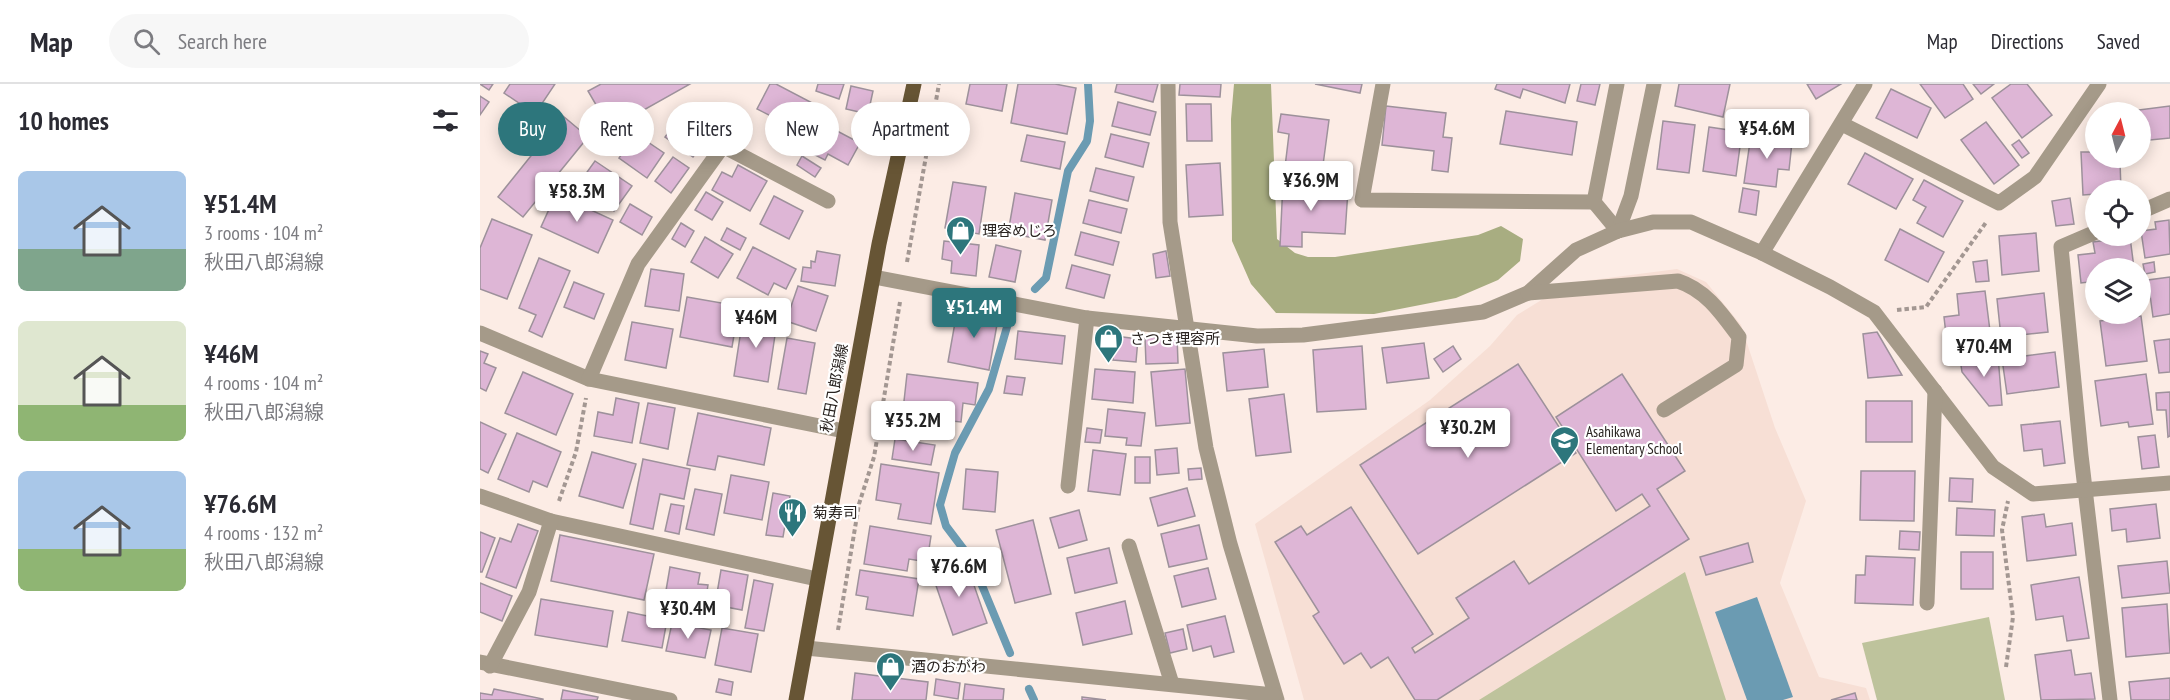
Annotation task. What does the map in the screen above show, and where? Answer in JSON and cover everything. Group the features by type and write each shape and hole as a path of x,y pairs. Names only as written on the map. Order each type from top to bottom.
{"main road":[{"name":"秋田八郎潟線","path":"796,700 844,430 914,84"}],"street":[{"path":"806,648 1172,684 1222,695 1276,697 1230,544 1206,448 1170,222 1168,84"},
{"path":"1383,84 1362,200 1594,202 1618,231"},
{"path":"1594,202 1617,84"},
{"path":"1618,231 1630,196 1654,84"},
{"path":"1762,253 1865,84"},
{"path":"1842,124 1999,203 2035,177 2099,84"},
{"path":"590,380 638,264 723,146 828,201"},
{"path":"2151,207 2170,199"},
{"path":"874,277 1087,318 1257,336 1303,335 1484,312 1528,293 1576,250 1618,231 1653,222 1691,222 1830,286 1874,312 1993,467 2033,494 2170,483"},
{"path":"2085,237 2061,247 2110,700"},
{"path":"1528,293 1678,281 1694,286 1722,313 1739,337 1736,365 1664,410"},
{"path":"1068,486 1087,318"},
{"path":"480,333 590,380 844,430"},
{"path":"1927,603 1935,391"},
{"path":"480,496 551,521 817,579"},
{"path":"551,521 529,592 485,664 670,700"},
{"path":"1129,546 1172,684"}],"path":[{"path":"834,652 859,504 874,457 939,84"},
{"path":"1874,312 1926,307 1999,203"},
{"path":"551,521 576,452 590,380"},
{"path":"2007,667 2013,617 2002,530 2012,480"}],"shaded area":[{"name":"Asahikawa Elementary School","path":"1677,269 1706,282 1741,325 1775,428 1806,501 1780,583 1819,677 1866,688 1870,700 1304,700 1255,524 1430,400 1490,346 1517,315 1569,283"}],"green space":[{"path":"1234,84 1271,84 1277,239 1295,253 1308,257 1335,257 1478,235 1501,226 1523,239 1520,261 1498,280 1456,298 1374,314 1276,313 1251,284 1232,241 1231,119"},
{"path":"1685,572 1726,700 1479,700"},
{"path":"1989,617 2005,700 1877,700 1862,643"}],"water":[{"path":"1757,597 1793,697 1783,700 1747,700 1715,612"}],"building":[{"path":"480,84 493,84 489,90"},
{"path":"510,84 555,84 543,102 517,102 504,93"},
{"path":"601,84 690,84 654,104 654,102 594,102 588,91"},
{"path":"770,84 776,84 810,102 765,102 765,113 757,109"},
{"path":"818,84 844,84 839,99 816,91"},
{"path":"970,84 1007,84 1002,111 970,105 970,102 966,102"},
{"path":"1018,84 1055,84 1076,88 1067,134 1011,123"},
{"path":"1117,84 1158,84 1153,102 1115,92"},
{"path":"1180,84 1221,84 1220,97 1179,95"},
{"path":"1315,84 1362,84 1360,93"},
{"path":"1497,84 1570,84 1565,103 1523,89 1520,98 1495,89"},
{"path":"1581,84 1600,84 1595,105 1577,101"},
{"path":"1679,84 1730,84 1723,117 1675,106"},
{"path":"1807,84 1841,84 1816,99"},
{"path":"1920,84 1963,84 1973,99 1945,118"},
{"path":"1973,84 1994,84 1981,94"},
{"path":"2011,84 2027,84 2052,115 2022,138 1992,98"},
{"path":"851,86 873,91 871,102 851,102 851,110 846,109"},
{"path":"1891,89 1931,108 1917,138 1876,118"},
{"path":"480,96 489,102 480,115"},
{"path":"1118,102 1156,112 1150,135 1112,126"},
{"path":"1186,104 1211,104 1212,141 1187,141"},
{"path":"1386,106 1446,113 1443,137 1452,138 1448,172 1432,170 1434,151 1382,145"},
{"path":"2170,106 2170,138 2151,140 2151,108"},
{"path":"1506,111 1577,122 1572,155 1500,144"},
{"path":"1281,114 1329,120 1321,180 1284,175 1289,134 1278,132"},
{"path":"567,119 579,129 579,148 523,217 498,197 531,156 567,156"},
{"path":"1663,121 1695,125 1689,173 1657,169"},
{"path":"1986,122 2019,165 1994,184 1961,140"},
{"path":"1709,127 1742,132 1736,176 1703,171"},
{"path":"839,132 851,138 851,156 853,156 848,165 832,156 839,156"},
{"path":"1111,134 1149,143 1143,167 1105,157"},
{"path":"1027,135 1065,142 1060,169 1021,161"},
{"path":"1751,135 1792,142 1789,170 1778,169 1776,187 1744,183"},
{"path":"2019,140 2029,153 2022,158 2012,145"},
{"path":"654,146 664,153 647,178 619,158 620,156 654,156"},
{"path":"2081,152 2085,152 2085,168 2120,168 2121,180 2085,180 2085,195 2083,195"},
{"path":"1865,153 1913,179 1896,209 1848,184"},
{"path":"802,156 821,168 815,177 797,165"},
{"path":"673,157 689,168 671,193 655,181"},
{"path":"595,161 632,186 614,211 577,186"},
{"path":"1220,163 1223,215 1189,217 1186,165"},
{"path":"738,165 767,181 750,211 712,190 722,172 732,177"},
{"path":"1096,168 1134,177 1128,201 1090,191"},
{"path":"1924,180 1963,201 1943,237 1917,223 1926,207 1913,200"},
{"path":"953,182 986,187 979,234 945,228"},
{"path":"1283,182 1311,183 1311,188 1348,190 1345,234 1302,232 1302,247 1280,246"},
{"path":"1743,188 1759,191 1756,215 1739,212"},
{"path":"706,192 723,202 712,220 695,210"},
{"path":"1015,193 1052,200 1045,240 1008,233"},
{"path":"556,194 613,220 598,253 541,227"},
{"path":"774,196 803,211 789,239 760,224"},
{"path":"2070,198 2074,224 2056,226 2052,201"},
{"path":"1089,200 1127,209 1121,233 1083,223"},
{"path":"630,204 652,217 642,235 620,222"},
{"path":"492,219 532,235 507,299 480,289 480,248"},
{"path":"2169,220 2170,254 2145,258 2143,246 2151,246 2151,230 2156,229 2155,222"},
{"path":"681,223 694,231 685,247 672,239"},
{"path":"727,228 746,238 740,250 721,240"},
{"path":"1900,229 1944,252 1928,282 1885,260"},
{"path":"1081,232 1119,242 1113,265 1075,255"},
{"path":"2036,233 2039,271 2002,275 1999,236"},
{"path":"705,237 733,254 718,278 691,262"},
{"path":"944,241 979,245 976,276 951,273 952,261 942,259"},
{"path":"996,245 1021,251 1015,282 989,277"},
{"path":"2094,246 2131,246 2133,258 2085,258 2085,282 2081,283 2078,255 2095,253"},
{"path":"753,247 796,269 786,289 774,283 768,295 737,278"},
{"path":"817,251 840,255 835,286 801,281 803,267 811,268 811,261 815,262"},
{"path":"1166,251 1170,276 1156,278 1153,254"},
{"path":"539,258 570,271 542,337 529,331 536,315 519,308"},
{"path":"1987,260 1989,281 1976,282 1973,262"},
{"path":"2154,262 2155,272 2151,273 2151,263"},
{"path":"1072,265 1110,275 1104,298 1066,288"},
{"path":"651,269 684,274 679,311 645,306"},
{"path":"2170,277 2170,314 2153,317 2151,280"},
{"path":"574,282 604,294 594,319 564,307"},
{"path":"798,286 828,296 816,331 786,321"},
{"path":"1985,291 1992,347 1948,352 1944,317 1959,315 1957,294"},
{"path":"2044,293 2048,332 2001,337 1997,299"},
{"path":"687,297 739,306 732,347 680,337"},
{"path":"967,308 999,313 989,370 948,362 956,317 964,319"},
{"path":"743,317 777,322 768,382 734,376"},
{"path":"632,322 673,329 666,368 625,360"},
{"path":"2100,324 2142,324 2147,361 2106,366"},
{"path":"1018,331 1065,336 1062,364 1015,359"},
{"path":"1877,332 1902,375 1868,378 1863,334"},
{"path":"1115,336 1138,339 1136,362 1113,360"},
{"path":"1177,336 1178,363 1146,364 1145,337"},
{"path":"787,338 815,343 806,394 778,389"},
{"path":"2170,339 2170,372 2159,373 2154,341"},
{"path":"1424,343 1429,378 1387,383 1382,348"},
{"path":"1362,346 1366,409 1317,412 1313,350"},
{"path":"1453,346 1461,359 1443,372 1434,359"},
{"path":"1264,349 1268,387 1227,391 1223,353"},
{"path":"480,351 488,354 484,363 496,368 486,391 480,388"},
{"path":"2055,352 2059,387 2007,394 2002,359"},
{"path":"1998,356 2002,405 1989,406 1962,372 1960,359"},
{"path":"1518,364 1576,453 1418,554 1360,465"},
{"path":"1095,369 1135,372 1133,403 1092,399"},
{"path":"1185,369 1190,423 1156,426 1151,372"},
{"path":"523,372 573,394 556,435 505,413"},
{"path":"907,374 978,383 975,405 963,403 961,422 943,420 944,414 927,411 925,422 902,419"},
{"path":"1622,374 1685,471 1657,489 1689,539 1437,700 1415,700 1388,657 1371,668 1361,653 1344,664 1313,616 1319,612 1275,542 1301,526 1307,535 1351,507 1433,634 1412,648 1415,653 1469,618 1456,598 1514,561 1529,584 1650,506 1642,494 1616,511 1556,417"},
{"path":"2146,374 2153,424 2129,427 2128,422 2101,426 2095,381"},
{"path":"1007,376 1025,378 1022,395 1004,393"},
{"path":"2170,392 2170,436 2168,437 2166,410 2157,410 2156,393"},
{"path":"1284,394 1291,452 1256,456 1249,399"},
{"path":"616,398 639,403 632,443 594,436 598,412 613,415"},
{"path":"1866,401 1912,401 1912,442 1866,442"},
{"path":"648,403 675,408 668,449 640,443"},
{"path":"1108,409 1145,413 1141,446 1126,445 1127,438 1105,436"},
{"path":"698,413 771,428 764,465 718,456 715,470 687,465"},
{"path":"2060,421 2065,463 2044,466 2042,449 2024,451 2021,425"},
{"path":"480,422 506,434 488,473 480,469"},
{"path":"1087,428 1102,430 1100,443 1085,442"},
{"path":"517,433 561,452 547,487 533,481 529,492 498,479"},
{"path":"2155,435 2159,467 2142,469 2138,437"},
{"path":"895,439 935,445 931,465 892,459"},
{"path":"1177,448 1179,473 1157,475 1155,450"},
{"path":"1093,450 1126,454 1120,495 1088,491"},
{"path":"592,452 636,464 623,508 579,496"},
{"path":"1135,457 1150,457 1150,483 1135,483"},
{"path":"643,459 690,469 684,499 660,494 653,529 630,524"},
{"path":"881,464 939,473 931,524 898,519 901,504 876,500"},
{"path":"1201,468 1202,479 1189,480 1188,469"},
{"path":"966,469 998,472 995,512 963,509"},
{"path":"1861,471 1915,471 1914,521 1860,520"},
{"path":"731,475 769,482 762,520 724,513"},
{"path":"1950,478 1973,479 1972,502 1949,501"},
{"path":"1187,488 1195,516 1158,526 1150,498"},
{"path":"695,489 722,494 714,535 686,529"},
{"path":"773,493 790,496 783,537 766,535"},
{"path":"671,504 684,506 679,534 665,531"},
{"path":"2156,504 2160,538 2127,542 2126,529 2112,531 2110,509"},
{"path":"1957,508 1995,510 1994,536 1956,535"},
{"path":"1079,510 1087,540 1059,548 1050,518"},
{"path":"2044,514 2046,527 2072,523 2076,555 2027,561 2022,517"},
{"path":"1033,520 1051,594 1015,603 996,530"},
{"path":"518,524 538,531 516,588 486,577 500,538 511,542"},
{"path":"1199,525 1207,559 1169,567 1161,534"},
{"path":"870,526 931,536 927,562 909,559 907,571 864,564"},
{"path":"1900,531 1920,532 1919,550 1899,549"},
{"path":"480,532 495,538 482,572 480,572"},
{"path":"560,535 654,554 644,600 551,581"},
{"path":"1748,543 1753,562 1706,575 1700,557"},
{"path":"1109,548 1117,583 1075,593 1067,558"},
{"path":"1961,552 1993,552 1993,589 1961,589"},
{"path":"1866,556 1915,558 1913,605 1855,603 1856,575 1865,575"},
{"path":"2167,561 2170,593 2122,598 2118,566"},
{"path":"966,562 987,623 953,635 932,574"},
{"path":"670,567 700,573 698,584 708,585 703,616 663,608"},
{"path":"1208,568 1216,599 1182,607 1174,576"},
{"path":"721,570 748,575 742,610 715,605"},
{"path":"860,570 919,579 913,616 866,609 868,597 856,595"},
{"path":"2079,577 2089,638 2067,641 2063,616 2036,620 2031,585"},
{"path":"754,580 773,584 764,631 745,628"},
{"path":"480,583 512,596 502,621 480,612"},
{"path":"541,599 613,611 607,647 535,635"},
{"path":"1125,601 1132,634 1083,645 1076,613"},
{"path":"2167,604 2170,653 2126,657 2122,608"},
{"path":"628,612 667,620 662,648 622,641"},
{"path":"1225,616 1234,652 1214,657 1211,646 1193,651 1187,625"},
{"path":"672,623 711,630 705,658 666,651"},
{"path":"722,628 758,634 751,672 715,665"},
{"path":"1183,629 1187,649 1170,653 1165,633"},
{"path":"2071,650 2075,675 2091,673 2095,699 2041,700 2035,655"},
{"name":"酒のおがわ","path":"855,673 928,682 926,700 852,700"},
{"path":"2170,678 2170,700 2131,700 2129,682"},
{"path":"719,679 733,682 731,695 716,692"},
{"path":"936,679 960,683 958,699 934,695"},
{"path":"965,684 1004,689 1003,700 963,700"},
{"path":"494,689 543,700 480,700 480,693 492,695"},
{"path":"563,690 598,697 597,700 561,700"},
{"path":"1855,693 1857,700 1831,700"},
{"path":"1082,697 1106,700 1082,700"}],"waterway":[{"path":"1035,289 1046,278 1068,171 1087,141 1090,121 1088,84"},
{"path":"1009,320 989,389 955,453 940,505 946,526 971,559 1010,653"},
{"path":"1029,689 1034,700"}],"place":[{"name":"理容めじろ","path":"961,256"},
{"name":"さつき理容所","path":"1109,364"},
{"name":"Asahikawa Elementary School","path":"1565,466"},
{"name":"菊寿司","path":"792,538"},
{"name":"酒のおがわ","path":"890,692"}]}
